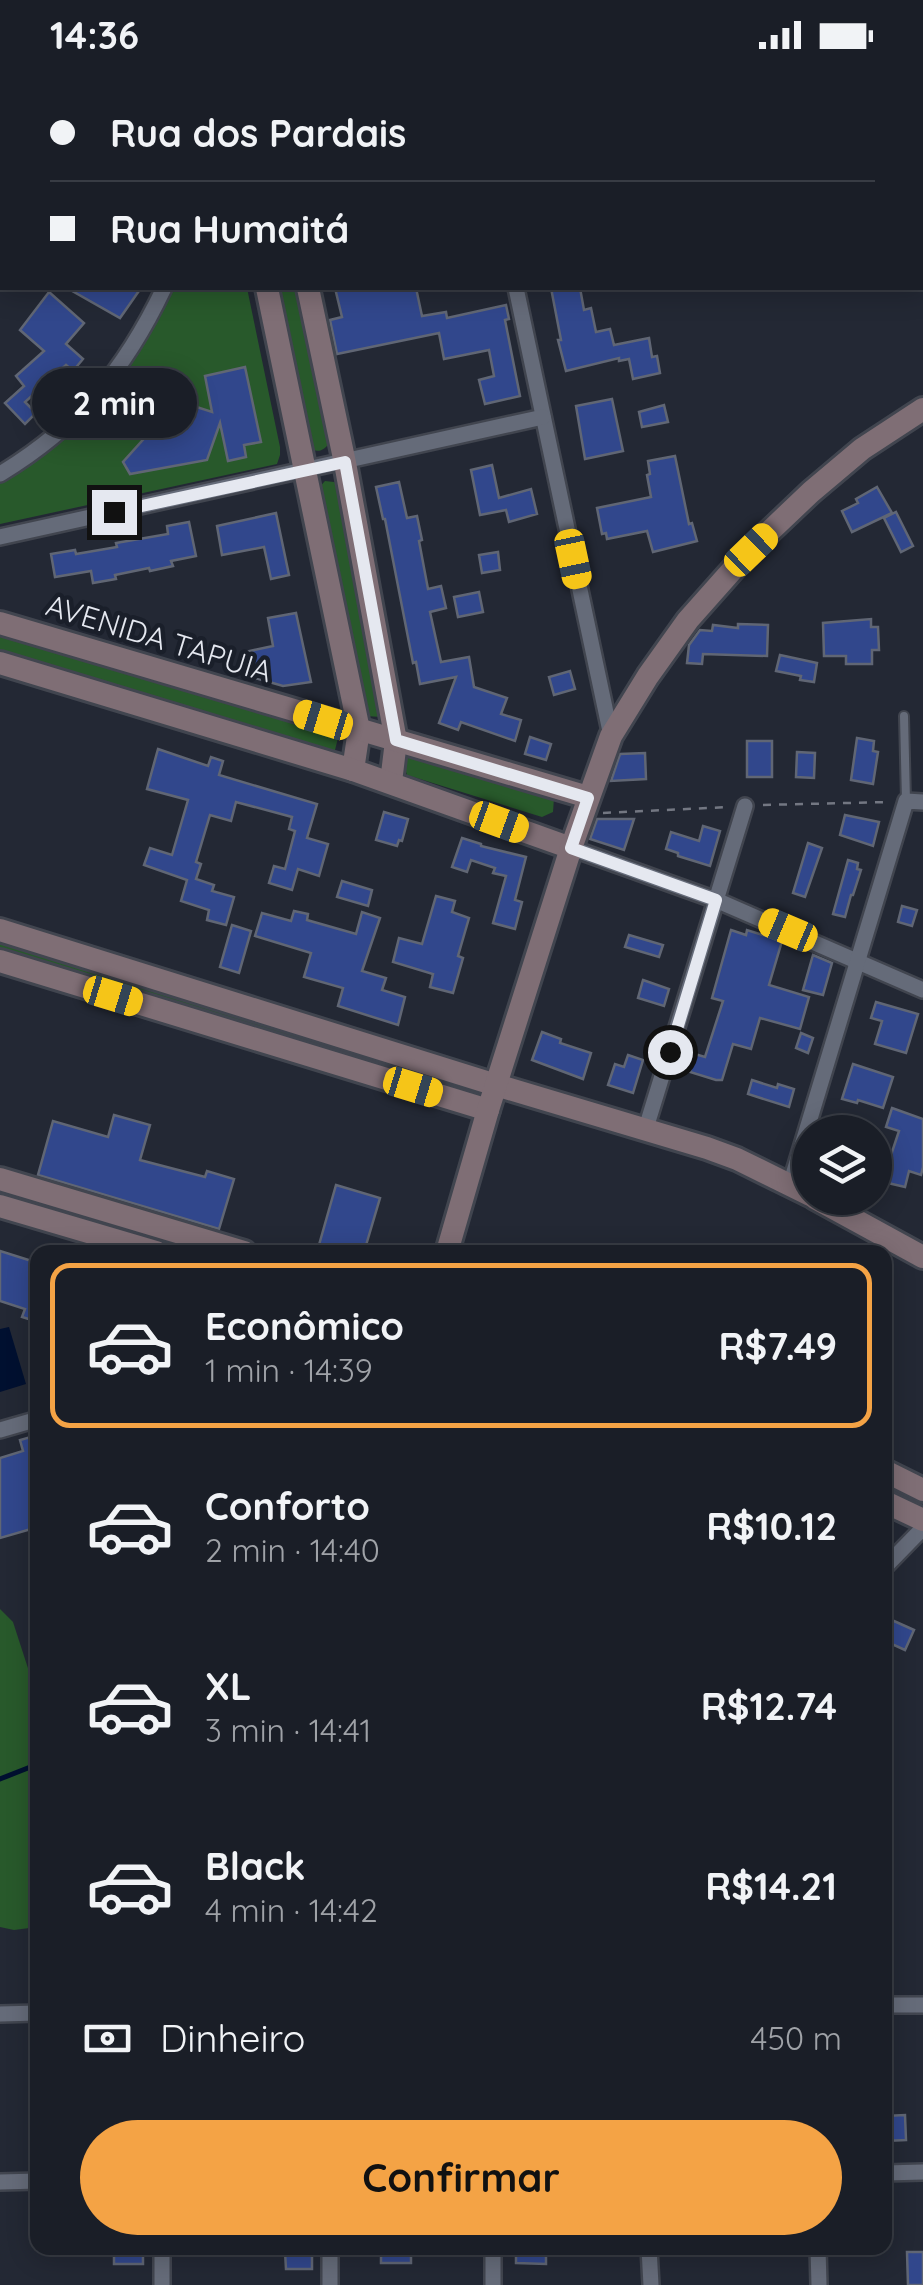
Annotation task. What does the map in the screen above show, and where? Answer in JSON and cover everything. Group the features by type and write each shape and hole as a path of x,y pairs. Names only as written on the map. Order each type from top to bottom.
{"street":[{"path":"0,474 44,446 100,391 126,358 163,290"},
{"path":"266,290 359,730 353,770"},
{"path":"308,290 345,462 396,740 391,782"},
{"path":"516,290 611,736"},
{"path":"448,1245 571,848 611,736 688,620 751,550 862,449 923,409"},
{"path":"0,537 543,417"},
{"name":"AVENIDA TAPUIA","path":"0,623 588,798"},
{"path":"0,663 391,782 716,900 923,990"},
{"path":"823,1115 859,960 915,801"},
{"path":"646,1128 745,806"},
{"path":"0,930 646,1128 737,1158 792,1186"},
{"path":"0,961 488,1110"},
{"path":"0,1179 221,1245"},
{"path":"0,1206 129,1245"},
{"path":"847,1215 923,1257"},
{"path":"144,1222 146,1245"},
{"path":"0,1430 30,1421"},
{"path":"892,1474 923,1490"},
{"path":"892,1505 923,1520"},
{"path":"892,1561 923,1528"},
{"path":"892,2005 923,2004"},
{"path":"0,2014 30,2013"},
{"path":"892,2173 923,2172"},
{"path":"0,2182 30,2181"},
{"path":"162,2255 162,2285"},
{"path":"330,2255 330,2285"},
{"path":"493,2255 493,2285"},
{"path":"649,2255 651,2285"},
{"path":"818,2255 818,2285"}],"lane":[{"path":"904,716 915,801"}],"green space":[{"path":"171,290 247,290 280,447 277,464 0,524 0,482 39,458 93,412 141,349"},
{"path":"275,290 300,290 331,441 320,450 307,447"},
{"path":"325,481 340,486 381,717 366,716 316,491"},
{"path":"0,632 336,735 334,754 0,658"},
{"path":"411,754 554,798 553,812 542,817 407,775 405,764"},
{"path":"0,939 479,1084 475,1099 0,958"},
{"path":"0,1188 132,1227 130,1236 0,1197"},
{"path":"0,1609 13,1622 30,1674 30,1928 0,1927"}],"water":[{"path":"9,1327 26,1384 0,1392 0,1329"}],"building":[{"path":"71,290 140,290 120,318"},
{"path":"335,290 416,290 422,316 446,312 447,318 506,305 509,319 505,320 520,396 485,404 479,380 494,376 489,350 444,359 439,333 337,354 330,320 342,317"},
{"path":"551,290 580,290 584,310 591,308 596,332 610,329 614,345 649,338 660,373 633,379 629,359 619,358 566,371"},
{"path":"49,292 84,323 66,344 83,359 73,371 66,365 25,402 36,413 25,424 5,403 24,386 16,376 44,351 20,330"},
{"path":"245,367 261,442 244,445 246,457 228,461 220,423 207,460 130,474 123,462 178,401 212,412 205,376"},
{"path":"612,399 623,451 585,459 576,406"},
{"path":"664,405 668,422 642,427 639,412"},
{"path":"675,456 689,524 692,523 697,541 653,552 647,531 607,539 606,533 602,534 597,508 651,497 648,461"},
{"path":"492,465 499,498 531,489 537,514 509,522 506,510 480,515 471,470"},
{"path":"399,482 407,518 417,516 428,589 441,586 446,608 430,612 441,662 469,657 474,687 507,698 501,714 521,720 515,741 461,722 458,730 439,723 456,677 420,684 376,487"},
{"path":"877,487 892,513 852,532 842,511"},
{"path":"896,512 913,546 901,552 884,518"},
{"path":"276,513 289,575 271,579 264,547 222,555 217,526"},
{"path":"189,522 196,556 171,561 173,566 115,575 116,579 93,583 91,571 55,577 51,554 117,547 116,543 168,534 167,526"},
{"path":"498,552 500,570 482,573 479,555"},
{"path":"479,592 483,612 458,617 454,597"},
{"path":"296,613 311,682 283,686 238,673 245,652 273,646 268,618"},
{"path":"871,619 871,627 878,627 879,650 872,650 872,664 846,664 846,656 824,656 823,623"},
{"path":"738,624 768,625 767,656 703,654 702,664 687,663 689,645 700,630 712,631 713,625 738,628"},
{"path":"780,655 817,663 814,682 776,671"},
{"path":"570,671 575,689 554,695 549,677"},
{"path":"530,737 551,744 546,760 525,754"},
{"path":"857,738 874,741 873,751 878,752 873,784 851,780"},
{"path":"747,741 772,741 772,777 747,777"},
{"path":"158,749 208,766 211,757 223,761 219,775 317,804 307,838 328,844 319,876 298,869 292,890 269,883 274,866 285,869 295,831 289,829 292,817 236,802 231,821 210,815 196,862 201,864 196,879 214,885 212,891 234,897 226,925 207,920 209,910 181,901 187,880 144,865 150,848 172,855 188,800 147,789"},
{"path":"797,752 815,753 814,778 796,777"},
{"path":"645,753 646,779 611,781 620,754"},
{"path":"384,812 408,819 397,846 376,840"},
{"path":"845,815 879,822 873,846 840,835"},
{"path":"597,819 634,819 624,850 590,839"},
{"path":"703,826 720,831 710,866 666,849 671,832 699,841"},
{"path":"462,838 526,857 515,900 522,902 515,929 493,923 506,876 471,860 467,872 452,867"},
{"path":"808,843 822,848 805,897 793,893"},
{"path":"848,860 858,863 857,869 861,870 845,917 833,914"},
{"path":"342,881 372,890 368,906 337,897"},
{"path":"436,896 455,901 452,912 469,918 453,993 430,987 433,974 393,962 399,938 422,944"},
{"path":"902,906 917,910 912,926 898,922"},
{"path":"294,911 308,914 307,920 356,934 362,912 380,918 362,971 386,978 382,990 405,997 398,1025 338,1006 343,988 304,977 311,953 255,936 262,913 291,921"},
{"path":"232,925 251,931 239,973 220,967"},
{"path":"731,930 746,935 747,930 782,941 769,985 809,997 800,1029 760,1018 751,1049 733,1044 722,1080 716,1080 690,1072 695,1054 705,1057 723,1001 712,998"},
{"path":"629,935 663,945 659,957 625,947"},
{"path":"813,955 832,963 823,995 803,990"},
{"path":"643,980 669,989 664,1006 638,998"},
{"path":"876,1002 918,1014 906,1053 875,1044 882,1021 871,1018"},
{"path":"542,1032 561,1039 560,1043 591,1053 583,1079 532,1060"},
{"path":"801,1033 813,1038 808,1053 796,1048"},
{"path":"628,1055 643,1060 633,1093 608,1085 615,1064 624,1067"},
{"path":"853,1064 893,1077 883,1108 842,1099"},
{"path":"752,1080 794,1089 789,1107 748,1094"},
{"path":"892,1108 923,1119 921,1175 909,1171 905,1187 892,1184 892,1152 899,1131 892,1129"},
{"path":"114,1115 150,1125 140,1160 205,1177 207,1171 234,1179 219,1229 38,1175 53,1121 108,1137"},
{"path":"336,1185 380,1198 366,1245 319,1245"},
{"path":"0,1251 30,1260 30,1320 22,1317 25,1309 0,1301"},
{"path":"30,1437 30,1529 0,1538 0,1458 23,1451 20,1440"},
{"path":"892,1620 914,1630 905,1650 892,1644"},
{"path":"905,2115 906,2140 892,2141 892,2116"},
{"path":"907,2252 923,2252 923,2285 908,2285"},
{"path":"114,2255 143,2255 143,2264 114,2264"},
{"path":"285,2255 312,2255 312,2269 286,2269"},
{"path":"381,2255 411,2255 411,2263 381,2263"},
{"path":"516,2255 546,2255 546,2264 516,2263"}],"waterway":[{"path":"0,1779 30,1767"}],"route":[{"path":"114,512 345,462 396,740 588,798 571,848 716,900 670,1052"}]}
